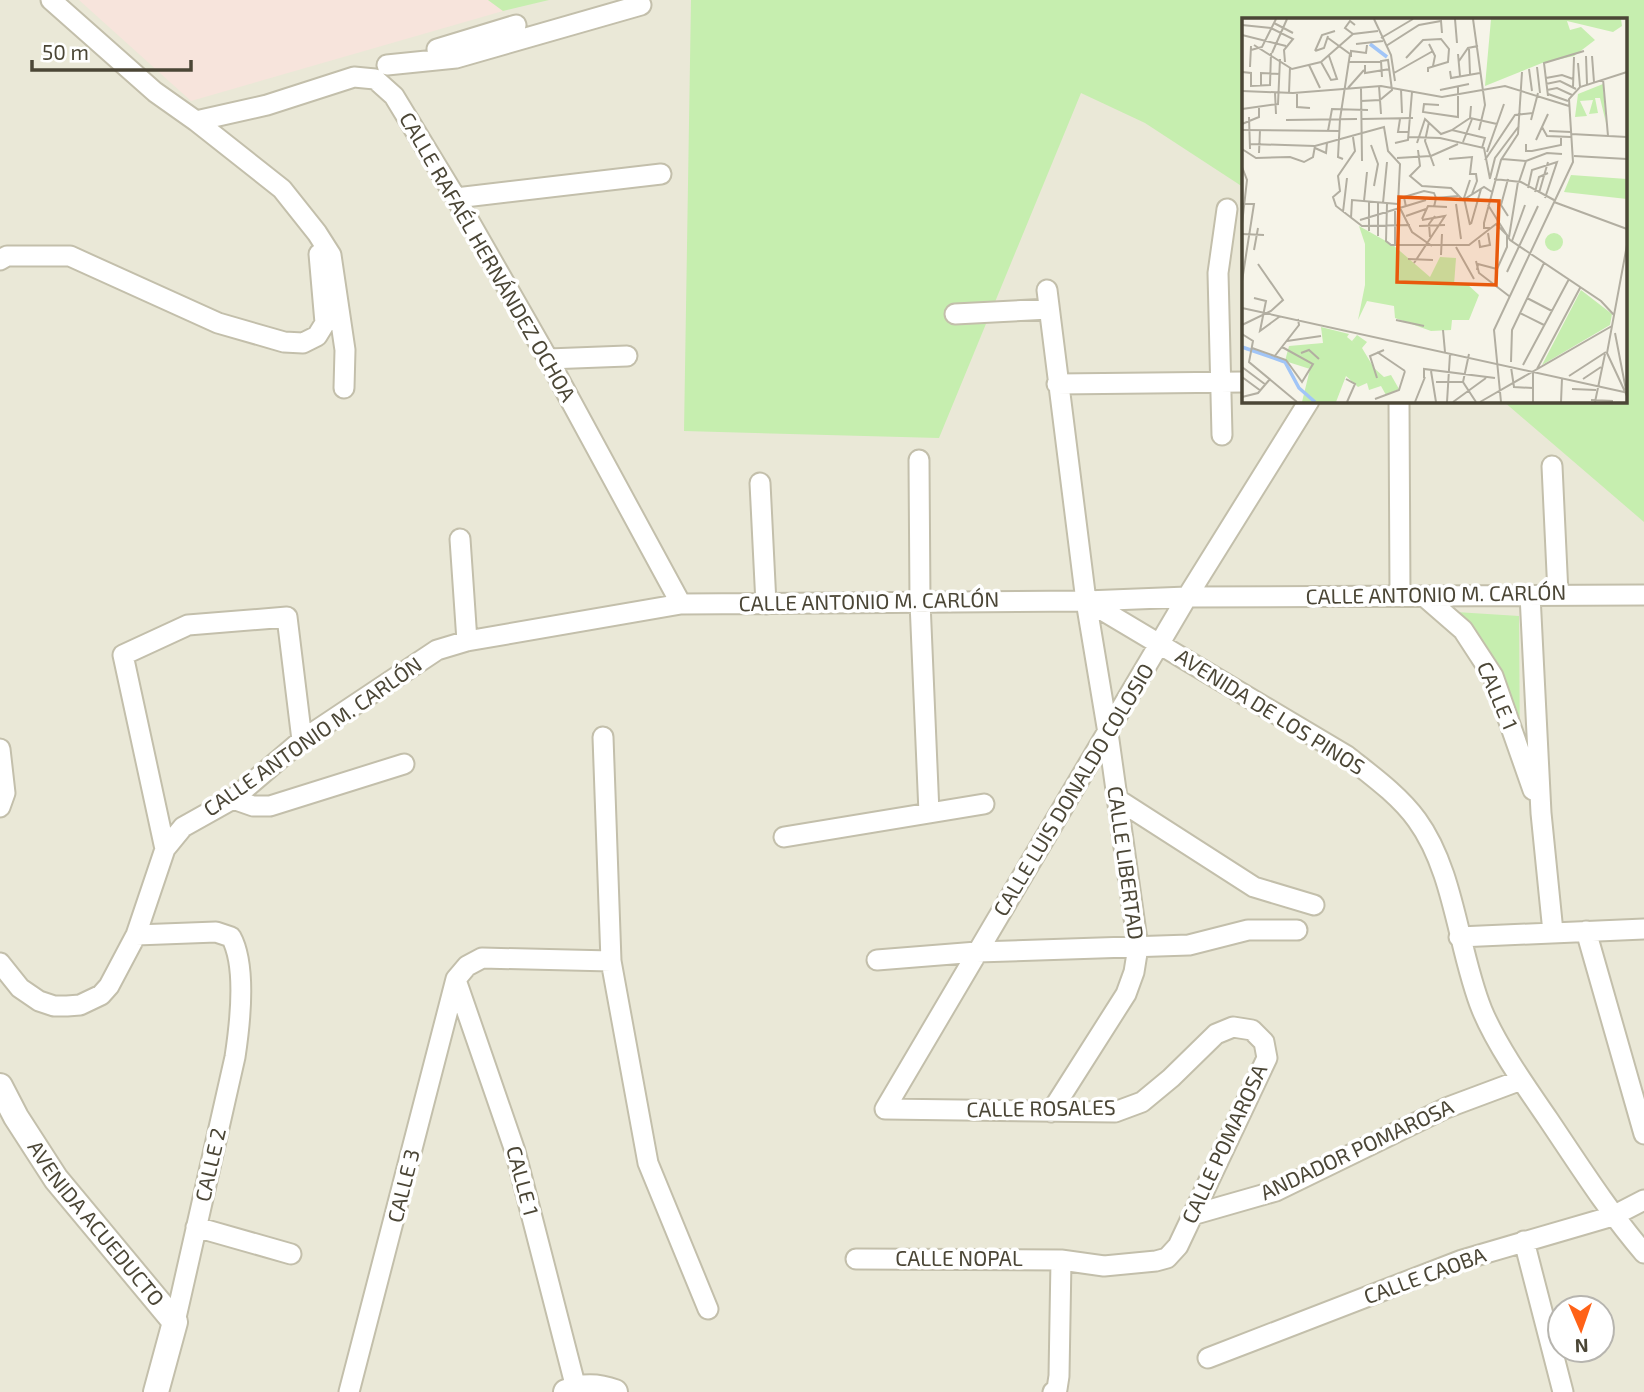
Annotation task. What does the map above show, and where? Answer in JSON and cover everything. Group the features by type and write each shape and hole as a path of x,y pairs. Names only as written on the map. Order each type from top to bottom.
{"street":[{"path":"51,0 155,92 282,189 317,233 331,255 345,350 344,388"},
{"path":"196,121 267,105 354,77 456,58 641,5"},
{"path":"381,72 516,25"},
{"name":"CALLE RAFAÉL HERNÁNDEZ OCHOA","path":"381,72 548,359 681,604"},
{"path":"456,198 661,174"},
{"path":"1222,435 1218,273 1227,209"},
{"path":"0,260 7,256 70,256 218,323 284,342 303,343 317,336 325,323 317,233"},
{"name":"CALLE LIBERTAD","path":"955,314 1048,299 1086,601 1108,733 1138,947 1134,972 1126,994 1051,1112"},
{"path":"548,359 627,356"},
{"path":"1058,384 1242,383"},
{"name":"CALLE LUIS DONALDO COLOSIO","path":"885,1109 1187,597 1308,402"},
{"path":"1399,402 1400,596"},
{"path":"919,460 920,602 929,813"},
{"path":"1552,466 1558,594"},
{"path":"760,483 766,604"},
{"path":"460,539 467,641"},
{"name":"CALLE 1","path":"1531,595 1541,813 1553,932"},
{"name":"CALLE ANTONIO M. CARLÓN","path":"0,964 20,988 39,1001 54,1006 80,1005 101,995 109,986 136,935 165,849 183,827 233,799 302,740 437,650 467,641 681,604 1086,601 1187,597 1644,595"},
{"name":"CALLE 1","path":"1425,597 1463,631 1493,676 1541,813"},
{"name":"AVENIDA DE LOS PINOS","path":"1086,601 1161,643 1347,756 1384,785 1417,820 1441,863 1459,937 1483,1011 1521,1080 1613,1216 1644,1253"},
{"path":"165,849 123,655 188,625 287,617 302,740"},
{"path":"603,737 611,961 648,1163 708,1309"},
{"path":"0,749 5,793 0,807"},
{"path":"233,799 253,806 270,806 404,764"},
{"path":"1117,799 1254,887 1314,905"},
{"path":"784,837 984,804"},
{"path":"1459,937 1644,929"},
{"path":"877,960 977,952 1189,945 1248,930 1297,930"},
{"name":"CALLE 2","path":"136,935 216,932 231,937 238,950 240,1019 235,1057 175,1322 156,1392"},
{"path":"1586,932 1644,1134"},
{"path":"456,979 467,966 482,958 611,961"},
{"name":"CALLE 1","path":"456,979 515,1151 573,1390"},
{"name":"CALLE 3","path":"349,1392 456,979"},
{"name":"CALLE ROSALES","path":"885,1109 1115,1112 1142,1102 1216,1034 1233,1027 1252,1030"},
{"name":"CALLE POMAROSA","path":"1167,1258 1178,1247 1267,1058 1264,1042 1252,1030"},
{"name":"ANDADOR POMAROSA","path":"1192,1215 1276,1191 1446,1108 1521,1080"},
{"name":"AVENIDA ACUEDUCTO","path":"0,1086 16,1117 57,1179 175,1322"},
{"name":"CALLE CAOBA","path":"1208,1358 1462,1260 1613,1216 1644,1199"},
{"path":"196,1227 291,1254"},
{"path":"1524,1241 1563,1392"},
{"name":"CALLE NOPAL","path":"856,1259 1061,1260 1104,1266 1167,1258"},
{"path":"1055,1391 1059,1376 1061,1260"},
{"path":"573,1390 601,1387 615,1392"}],"shaded area":[{"path":"0,0 1644,0 1644,1392 0,1392"},
{"path":"79,0 488,0 503,11 191,101"}],"green space":[{"path":"488,0 549,0 503,11"},
{"path":"691,0 1644,0 1644,522 1504,402 1626,402 1626,18 1242,18 1242,186 1145,123 1081,93 939,438 684,431"},
{"path":"1440,611 1519,616 1520,762 1493,680"}]}
